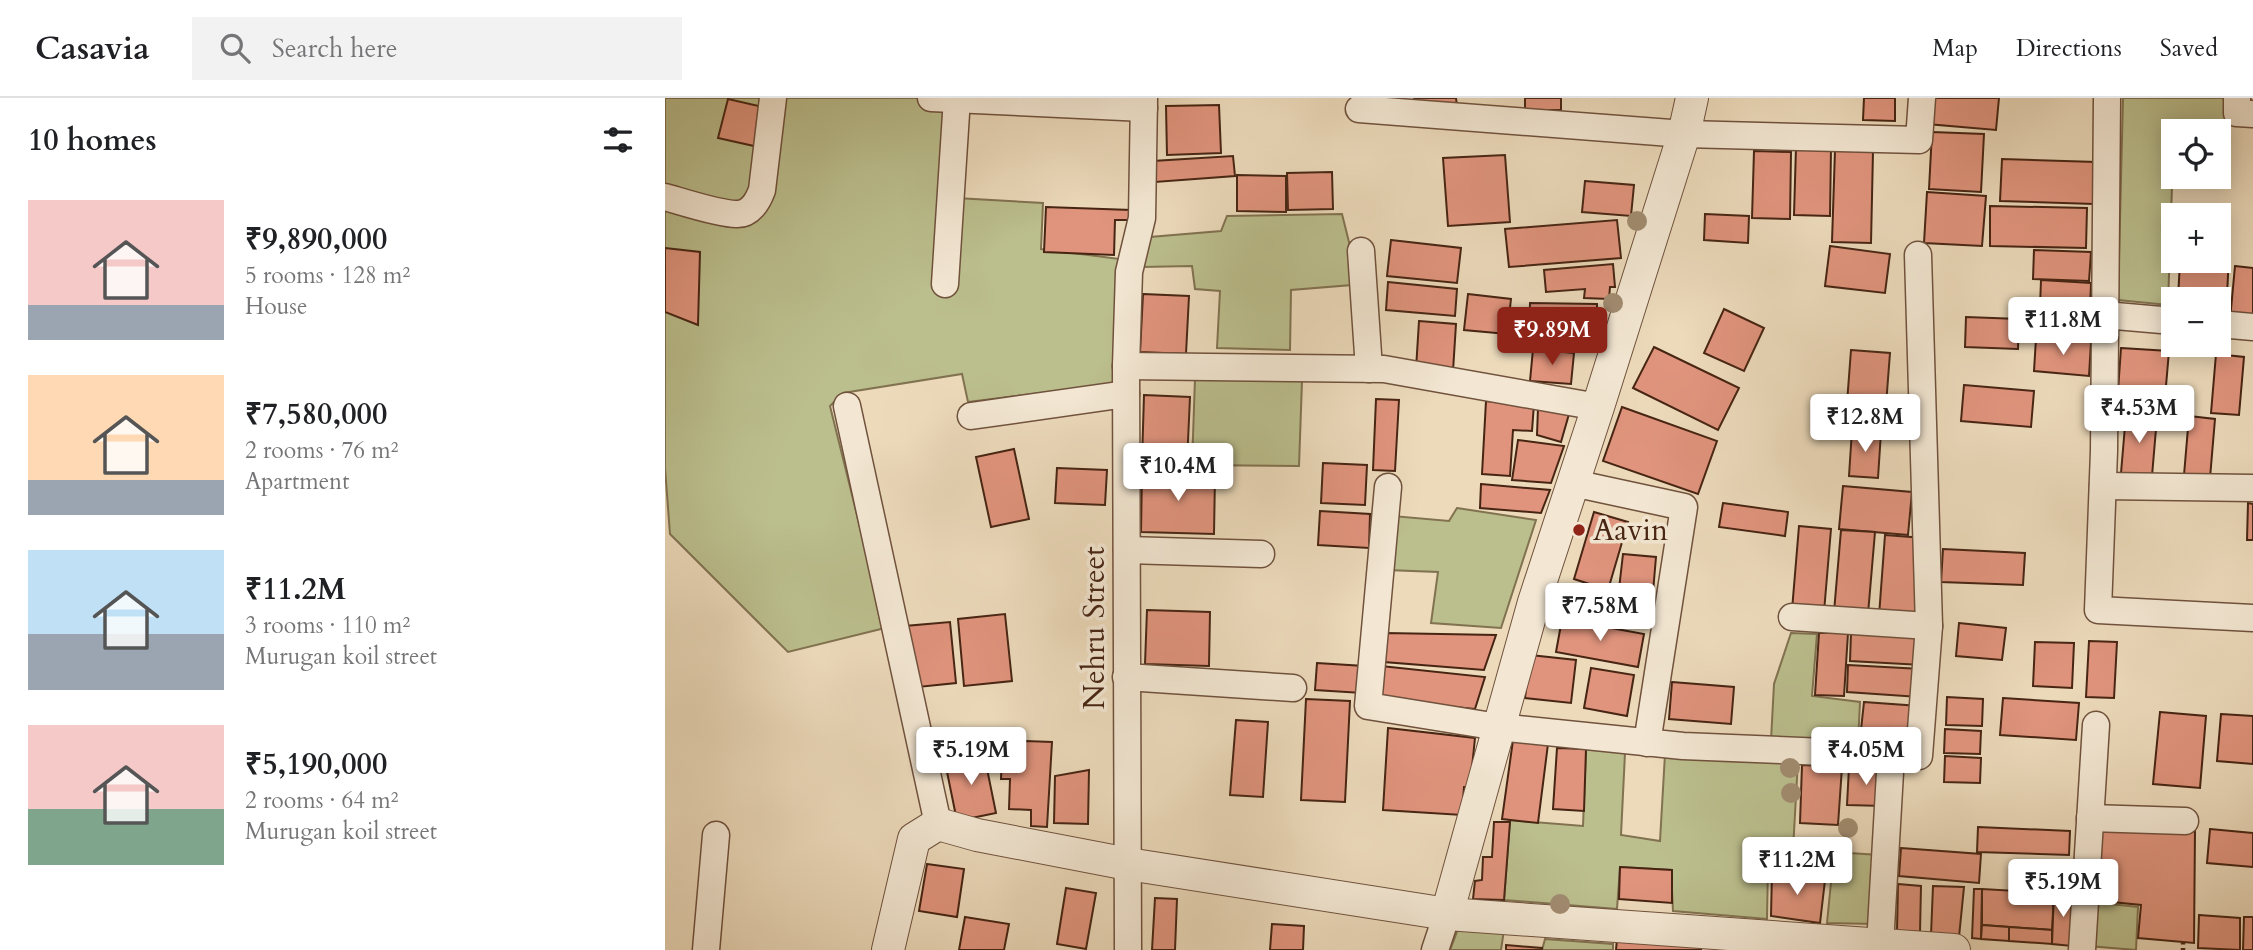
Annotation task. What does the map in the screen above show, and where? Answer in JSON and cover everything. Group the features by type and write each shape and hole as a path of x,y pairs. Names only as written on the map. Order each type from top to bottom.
{"street":[{"path":"665,197 737,215 749,210 758,201 762,190 773,98"},
{"path":"1435,950 1534,602 1684,134 1692,98"},
{"path":"1359,108 1684,134 1920,140 1922,98"},
{"path":"2107,98 2103,486 2098,610 2253,618"},
{"path":"2237,98 2237,113 2253,114"},
{"path":"945,284 948,99 1144,103"},
{"name":"Nehru Street","path":"1128,950 1126,366 1129,272 1142,219 1144,103"},
{"path":"1361,251 1369,369"},
{"path":"1388,487 1368,706 1498,727 1647,743 1919,756 1929,626 1918,256"},
{"path":"2104,315 2161,320"},
{"path":"2231,325 2253,327"},
{"path":"1126,366 1384,369 1598,407"},
{"path":"971,416 1126,394"},
{"path":"847,406 938,824"},
{"path":"1573,483 1684,507 1647,743"},
{"path":"2103,486 2253,488"},
{"path":"1127,550 1261,554"},
{"path":"1792,617 1929,626"},
{"path":"1126,677 1293,688"},
{"path":"2082,950 2096,725"},
{"path":"1879,947 1891,755"},
{"path":"2090,818 2185,821"},
{"path":"888,950 914,839 938,824 978,835 1128,864 1447,914 1879,947 1954,950"},
{"path":"706,950 716,835"}],"path":[{"path":"2183,942 2183,950"}],"green space":[{"path":"665,98 945,98 939,197 1043,203 1041,249 1120,259 1116,274 1114,384 968,402 962,374 843,393 830,406 885,628 788,652 670,534 665,468"},
{"path":"2123,98 2225,98 2226,119 2161,119 2161,189 2172,189 2171,203 2161,203 2161,273 2169,273 2169,287 2161,287 2161,304 2118,300"},
{"path":"1342,214 1352,254 1352,285 1291,290 1290,350 1217,348 1220,291 1195,289 1192,266 1142,267 1150,237 1221,231 1227,216"},
{"path":"1195,379 1302,381 1299,466 1192,465"},
{"path":"1457,508 1536,520 1501,628 1431,623 1438,572 1387,570 1393,516 1449,521"},
{"path":"1791,633 1817,634 1812,696 1860,702 1858,743 1771,740 1774,684"},
{"path":"1586,749 1625,753 1621,835 1660,841 1665,754 1798,760 1792,868 1768,866 1767,919 1673,911 1671,870 1620,867 1617,909 1504,900 1510,820 1583,826"},
{"path":"1834,852 1879,855 1875,924 1827,923"},
{"path":"2091,902 2138,907 2136,950 2088,946"},
{"path":"1460,924 1504,930 1501,950 1450,950"},
{"path":"1545,939 1613,944 1613,950 1542,950"}],"building":[{"path":"1414,98 1456,98 1457,106 1416,111"},
{"path":"1525,98 1561,98 1561,110 1525,110"},
{"path":"1864,98 1895,98 1895,121 1863,120"},
{"path":"1929,98 1999,98 1996,130 1927,124"},
{"path":"728,99 763,107 754,146 718,138"},
{"path":"1219,105 1221,153 1167,155 1166,106"},
{"path":"1932,132 1984,134 1981,192 1929,189"},
{"path":"1796,147 1831,148 1830,216 1794,215"},
{"path":"1835,150 1873,151 1871,243 1832,242"},
{"path":"1754,151 1791,152 1790,219 1752,218"},
{"path":"1505,155 1510,222 1448,226 1443,158"},
{"path":"1233,156 1235,176 1155,182 1153,161"},
{"path":"2002,159 2096,162 2094,204 2000,201"},
{"path":"1332,172 1333,209 1288,210 1287,173"},
{"path":"1237,175 1286,176 1286,212 1237,211"},
{"path":"1585,181 1634,185 1631,216 1582,212"},
{"path":"1927,192 1986,196 1982,246 1924,243"},
{"path":"1990,206 2087,208 2086,248 1990,246"},
{"path":"1046,207 1131,210 1131,220 1115,220 1114,255 1044,252"},
{"path":"1705,214 1749,216 1748,243 1704,240"},
{"path":"1617,220 1621,258 1509,267 1505,229"},
{"path":"1391,240 1461,248 1457,283 1387,276"},
{"path":"1830,246 1890,254 1885,293 1825,286"},
{"path":"665,248 700,252 698,325 665,312"},
{"path":"2034,250 2091,252 2089,281 2033,279"},
{"path":"1613,264 1615,287 1610,287 1609,299 1584,298 1585,289 1546,292 1544,270"},
{"path":"2235,266 2253,268 2253,321 2231,320"},
{"path":"2179,273 2228,273 2227,287 2179,287"},
{"path":"2041,280 2091,283 2090,310 2040,307"},
{"path":"1388,282 1457,289 1455,316 1386,310"},
{"path":"1143,294 1189,296 1186,354 1140,352"},
{"path":"1468,294 1511,299 1507,334 1464,330"},
{"path":"1530,303 1597,304 1597,338 1529,336"},
{"path":"1724,309 1764,328 1744,371 1704,353"},
{"path":"1966,317 2019,319 2018,349 1965,347"},
{"path":"1419,321 1456,324 1453,371 1416,369"},
{"path":"2036,338 2091,342 2089,376 2034,371"},
{"path":"1654,347 1739,388 1718,430 1633,388"},
{"path":"2121,348 2161,350 2161,357 2168,357 2164,409 2117,405"},
{"path":"1533,349 1574,353 1571,384 1530,381"},
{"path":"1851,350 1890,353 1886,405 1847,403"},
{"path":"2216,357 2244,357 2239,415 2211,413"},
{"path":"1964,385 2034,391 2031,427 1961,421"},
{"path":"1144,395 1190,397 1187,463 1142,461"},
{"path":"1376,399 1399,400 1395,471 1373,470"},
{"path":"1486,401 1534,404 1532,431 1513,430 1510,476 1482,474"},
{"path":"1622,407 1717,441 1698,494 1603,461"},
{"path":"1538,408 1569,414 1561,442 1537,435"},
{"path":"2126,414 2157,417 2152,476 2121,473"},
{"path":"2189,416 2215,419 2210,478 2184,475"},
{"path":"1852,430 1881,432 1878,478 1849,476"},
{"path":"1518,440 1564,446 1551,483 1512,480"},
{"path":"1014,449 1029,519 991,527 976,457"},
{"path":"1323,463 1367,465 1365,505 1321,503"},
{"path":"1057,468 1107,470 1105,505 1055,503"},
{"path":"1142,473 1215,475 1214,534 1141,532"},
{"path":"1481,484 1550,490 1541,513 1480,508"},
{"path":"1843,486 1912,492 1908,535 1839,529"},
{"path":"1723,503 1788,512 1785,536 1719,527"},
{"path":"2248,503 2253,504 2253,540 2247,540"},
{"path":"1320,511 1370,514 1369,548 1318,545"},
{"path":"1594,512 1628,522 1608,590 1574,579"},
{"path":"1799,526 1831,529 1824,612 1792,610"},
{"path":"1841,530 1875,532 1868,614 1834,612"},
{"path":"1885,535 1924,538 1917,620 1879,616"},
{"path":"1943,549 2025,553 2023,585 1941,582"},
{"path":"1623,554 1656,557 1653,592 1619,589"},
{"path":"1147,610 1210,612 1209,666 1145,664"},
{"path":"1005,614 1012,681 964,686 958,619"},
{"path":"1562,619 1644,634 1638,667 1556,652"},
{"path":"950,622 956,683 918,687 905,626"},
{"path":"1959,623 2006,628 2002,660 1956,656"},
{"path":"1385,633 1496,635 1484,670 1384,662"},
{"path":"1819,633 1848,633 1844,696 1815,695"},
{"path":"1851,633 1924,637 1922,665 1850,661"},
{"path":"2089,641 2117,642 2114,698 2086,697"},
{"path":"2035,642 2074,643 2072,688 2033,686"},
{"path":"1530,655 1576,660 1571,703 1525,698"},
{"path":"1317,663 1364,666 1362,693 1315,690"},
{"path":"1848,665 1921,669 1919,697 1847,692"},
{"path":"1381,666 1485,677 1475,709 1379,700"},
{"path":"1591,668 1634,675 1627,716 1584,708"},
{"path":"1672,682 1734,687 1731,724 1669,719"},
{"path":"1947,697 1983,699 1982,726 1946,725"},
{"path":"2003,698 2079,703 2076,740 2000,735"},
{"path":"1306,699 1350,701 1345,802 1301,800"},
{"path":"1864,702 1919,706 1916,743 1860,739"},
{"path":"2160,712 2206,716 2200,788 2153,784"},
{"path":"2221,714 2253,716 2253,764 2217,761"},
{"path":"1236,720 1268,722 1263,797 1230,795"},
{"path":"1388,728 1475,738 1470,787 1464,787 1462,815 1383,810"},
{"path":"1945,729 1981,731 1980,754 1944,753"},
{"path":"1513,740 1548,744 1538,823 1502,819"},
{"path":"1025,741 1052,742 1047,827 1031,826 1031,810 1009,809 1010,779 1001,779 1002,752 1009,753 1009,747 1024,748"},
{"path":"1557,748 1586,749 1584,811 1553,809"},
{"path":"984,754 996,813 957,821 945,762"},
{"path":"1945,756 1981,758 1980,783 1944,782"},
{"path":"1802,765 1842,767 1838,825 1800,823"},
{"path":"1849,767 1885,769 1884,806 1847,805"},
{"path":"1089,770 1088,824 1054,823 1055,776"},
{"path":"1494,822 1510,822 1504,900 1473,899 1475,881 1482,880 1483,857 1492,857"},
{"path":"2096,826 2195,830 2194,943 2138,938 2141,905 2092,900"},
{"path":"1978,827 2070,831 2069,855 1977,852"},
{"path":"2210,829 2253,833 2253,867 2207,863"},
{"path":"1901,848 1981,854 1979,883 1899,876"},
{"path":"927,864 964,869 957,917 919,911"},
{"path":"1620,867 1672,870 1672,903 1619,899"},
{"path":"1772,871 1825,880 1820,923 1771,916"},
{"path":"1898,884 1921,886 1920,932 1897,931"},
{"path":"1933,886 1964,887 1959,937 1931,935"},
{"path":"1066,888 1096,893 1086,949 1057,944"},
{"path":"1974,889 1982,889 1981,939 1972,938"},
{"path":"1982,889 2054,893 2052,930 1982,925"},
{"path":"2054,893 2073,894 2072,946 2052,944"},
{"path":"1155,898 1177,899 1175,950 1152,950"},
{"path":"2199,915 2240,918 2240,950 2198,948"},
{"path":"965,917 1009,924 1004,950 959,950"},
{"path":"2244,917 2253,917 2253,950 2243,950"},
{"path":"1272,924 1304,926 1303,950 1270,950"},
{"path":"1982,925 2009,927 2009,941 1981,939"},
{"path":"2009,927 2052,930 2052,944 2009,941"},
{"path":"1617,939 1701,944 1701,950 1616,950"},
{"path":"1506,945 1542,948 1542,950 1506,950"}],"place":[{"name":"Aavin","path":"1579,530"}]}
